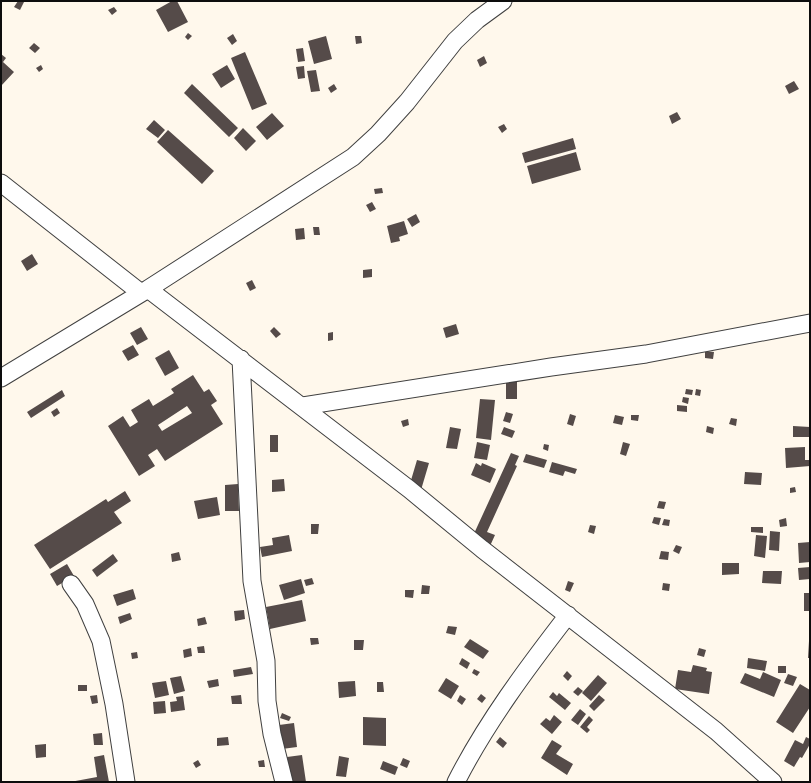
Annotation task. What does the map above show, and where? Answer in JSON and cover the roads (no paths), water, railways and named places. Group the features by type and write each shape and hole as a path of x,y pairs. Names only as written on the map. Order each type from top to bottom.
{"street":[{"path":"1,378 145,291 353,156 378,134 407,102 455,41 477,20 503,1"},
{"path":"1,183 145,291 241,359 303,406 716,731 773,782"},
{"path":"303,406 551,367 646,354 810,323"},
{"path":"241,359 252,581 266,661 267,701 272,734 284,782"},
{"path":"71,584 85,604 101,641 114,704 126,782"},
{"path":"456,782 468,759 531,664 568,615"}]}
